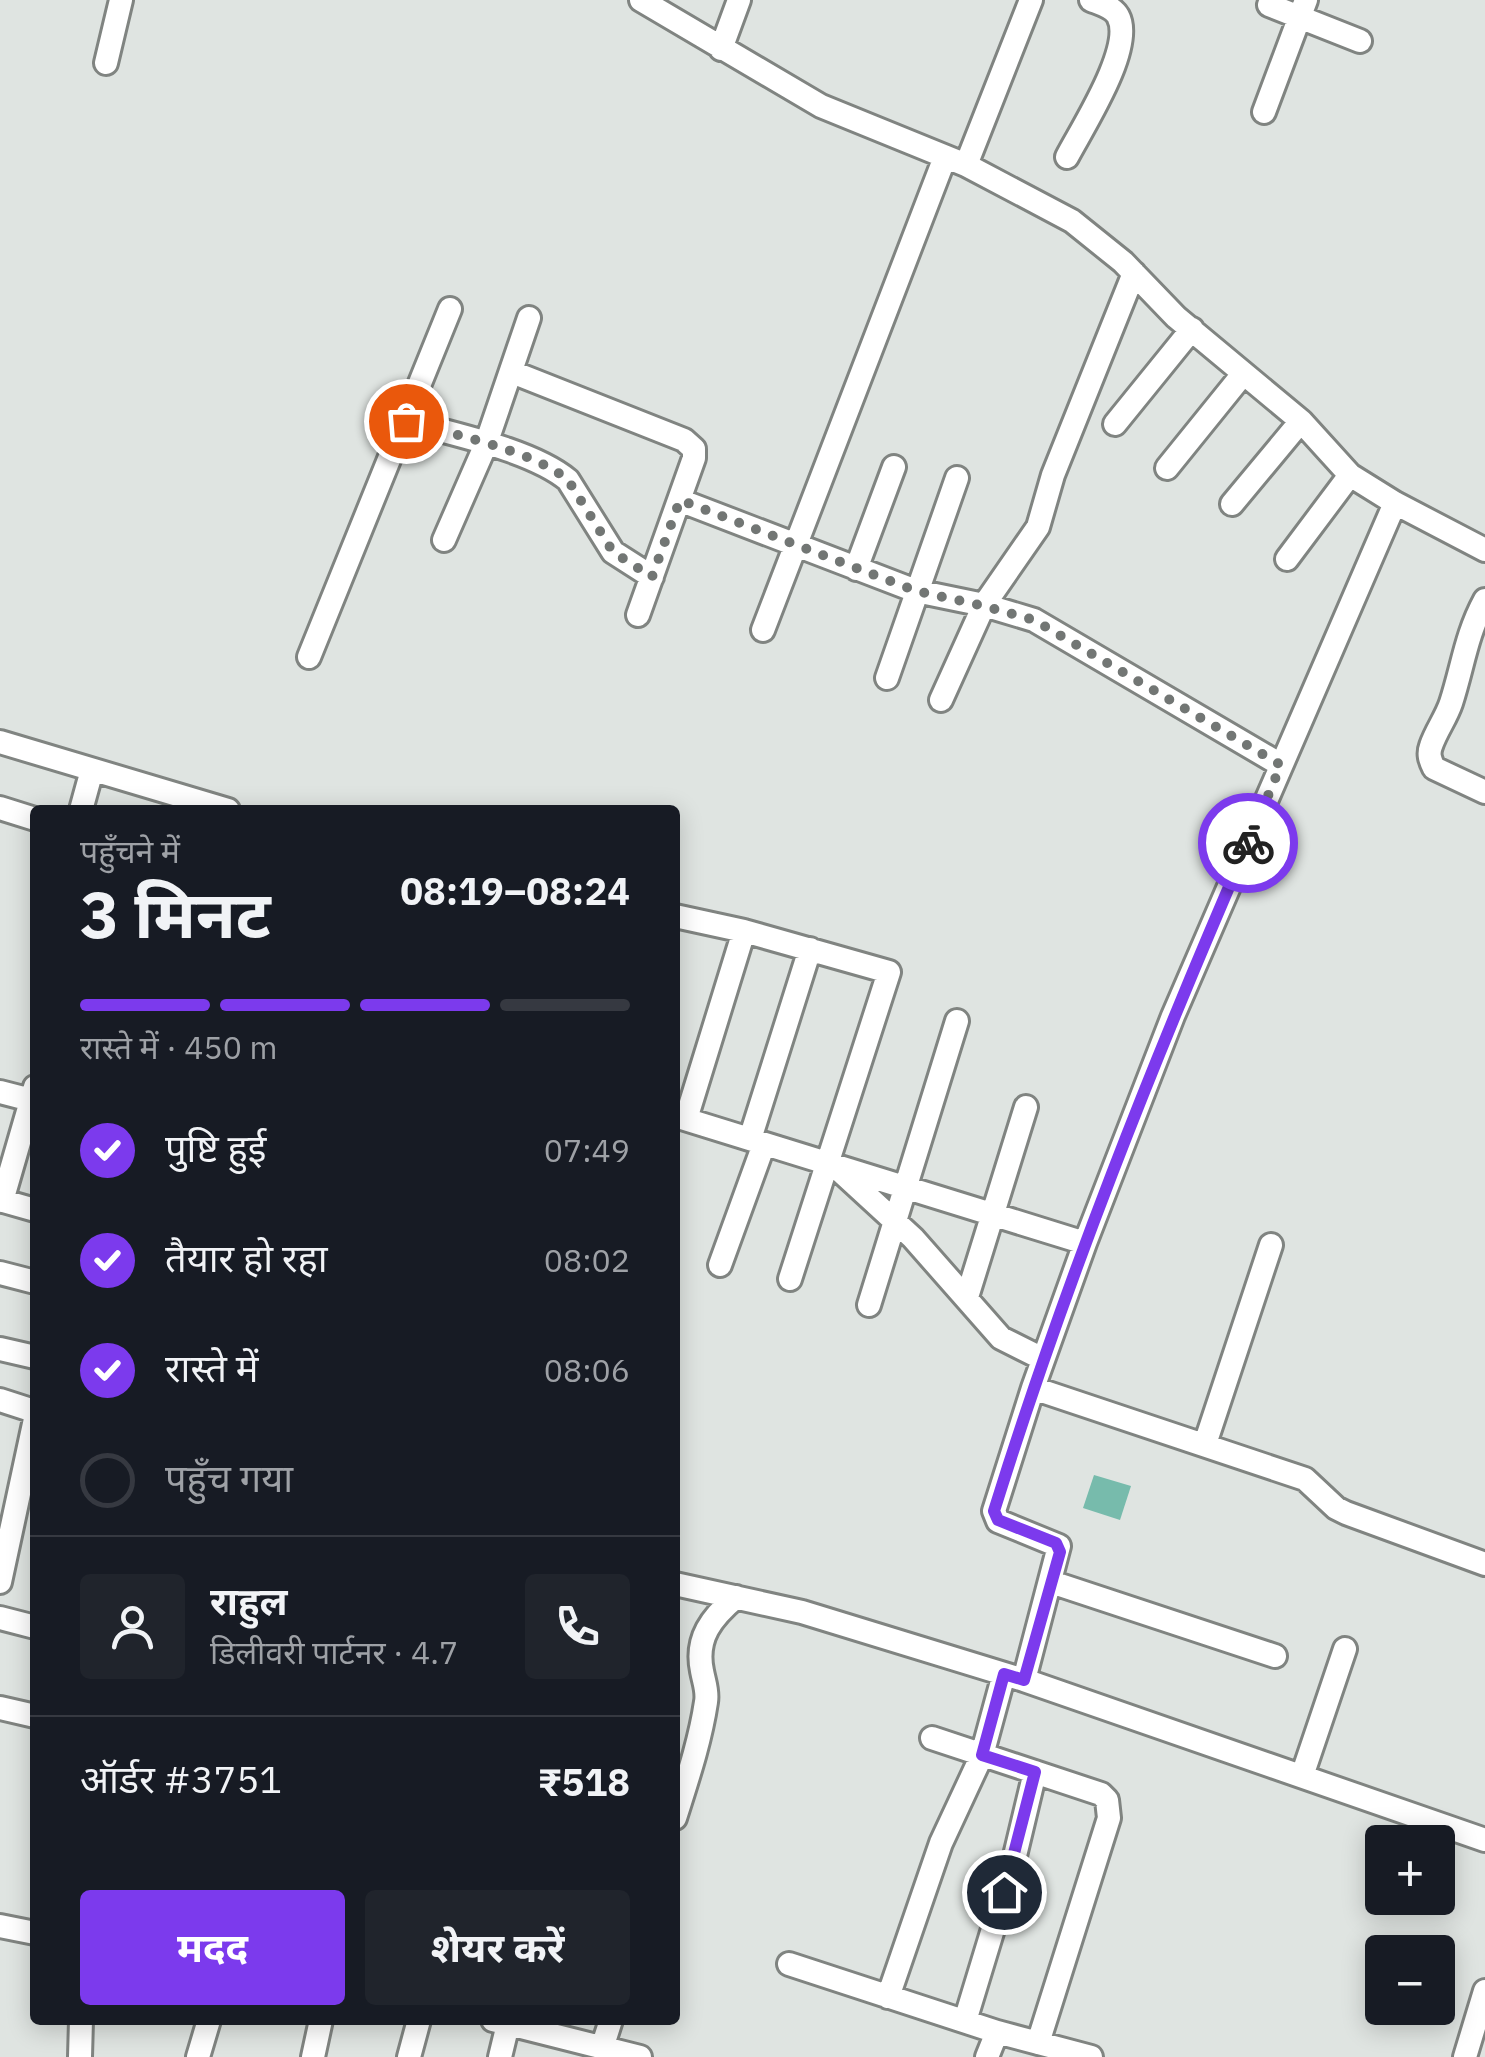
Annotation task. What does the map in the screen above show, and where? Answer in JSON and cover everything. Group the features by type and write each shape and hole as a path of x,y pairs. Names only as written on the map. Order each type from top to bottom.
{"street":[{"path":"106,62 121,0"},
{"path":"641,0 821,106 955,161 1072,220 1301,422 1350,475 1485,550"},
{"path":"721,48 739,0"},
{"path":"763,630 794,546 955,161 1031,0"},
{"path":"1067,157 1122,36 1117,5 1091,0"},
{"path":"1270,5 1303,8 1360,41"},
{"path":"1264,112 1303,8"},
{"path":"941,700 984,606 1038,528 1053,474 1134,273"},
{"path":"309,656 450,309"},
{"path":"444,540 486,444 529,318"},
{"path":"1116,424 1192,329"},
{"path":"512,372 684,440 694,448 680,500 638,615"},
{"path":"1167,468 1243,374"},
{"path":"406,421 486,444 558,471 568,480 613,552 652,577"},
{"path":"1232,504 1301,422"},
{"path":"856,569 894,467"},
{"path":"1287,559 1350,475"},
{"path":"887,678 957,478"},
{"path":"680,500 916,591 1034,620 1281,765"},
{"path":"888,1996 941,1843 1014,1677 1051,1582 1060,1546 995,1516 1033,1388 1173,1016 1395,503"},
{"path":"1485,600 1465,644 1457,684 1430,747 1429,760 1434,768 1485,792"},
{"path":"0,742 211,805"},
{"path":"82,805 92,770"},
{"path":"0,808 30,817"},
{"path":"680,917 889,972 790,1279"},
{"path":"744,931 680,1117 1085,1243"},
{"path":"720,1265 810,949"},
{"path":"868,1305 957,1021"},
{"path":"0,1092 30,1096"},
{"path":"966,1297 1026,1106"},
{"path":"30,1109 1,1200 30,1209"},
{"path":"830,1163 895,1221 1001,1338 1043,1359"},
{"path":"1204,1444 1271,1246"},
{"path":"0,1272 30,1281"},
{"path":"0,1349 30,1356"},
{"path":"1033,1388 1305,1479 1346,1513 1485,1564"},
{"path":"0,1400 30,1408"},
{"path":"0,1582 30,1442"},
{"path":"1051,1582 1275,1656"},
{"path":"680,1585 802,1612 1014,1677 1485,1840"},
{"path":"680,1784 685,1750 707,1699 700,1654 704,1634 713,1616 736,1598"},
{"path":"0,1618 30,1627"},
{"path":"1302,1776 1345,1649"},
{"path":"0,1708 30,1715"},
{"path":"932,1738 1101,1794 1110,1809 1038,2043"},
{"path":"965,2022 1014,1860 1035,1772"},
{"path":"0,1926 30,1933"},
{"path":"789,1964 997,2032 1091,2057"},
{"path":"1465,2057 1485,1991"},
{"path":"80,2057 81,2025"},
{"path":"198,2057 208,2025"},
{"path":"313,2057 319,2025"},
{"path":"409,2057 418,2025"},
{"path":"500,2057 501,2025"},
{"path":"512,2025 640,2057"},
{"path":"598,2049 609,2025"},
{"path":"987,2057 997,2032"}],"building":[{"path":"1094,1475 1131,1486 1120,1520 1083,1508"}],"way so far":[{"path":"406,421 486,444 558,471 580,497 613,552 652,577 680,500 916,591 1034,620 1281,765 1248,843"}],"route":[{"path":"1004,1892 1035,1772 982,1755 1004,1674 1024,1680 1060,1546 998,1520 994,1511 1085,1243 1173,1016 1248,843"}]}
